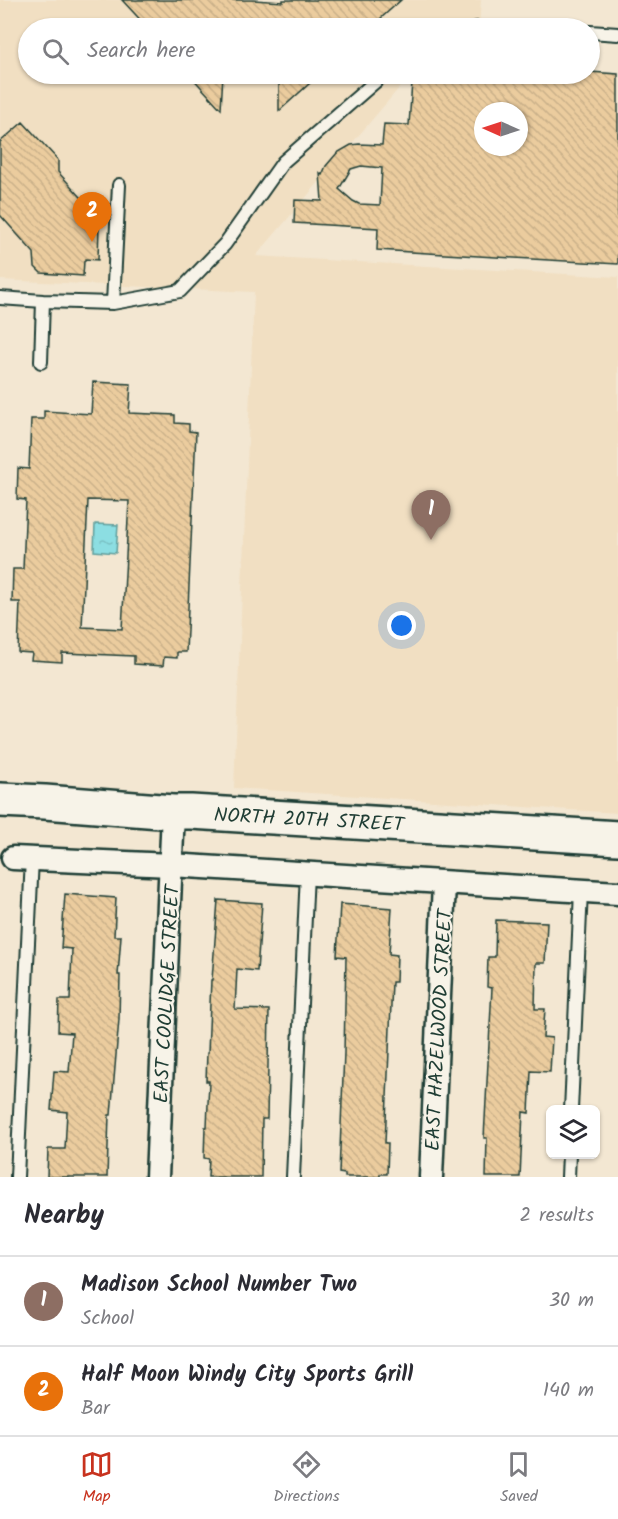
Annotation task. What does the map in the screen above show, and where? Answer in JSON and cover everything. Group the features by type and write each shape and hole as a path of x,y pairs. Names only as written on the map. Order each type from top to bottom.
{"street":[{"name":"NORTH 20TH STREET","path":"0,800 618,838"},
{"name":"EAST COOLIDGE STREET","path":"157,1177 174,812"},
{"path":"22,858 618,893"},
{"name":"EAST HAZELWOOD STREET","path":"431,1177 444,883"}],"lane":[{"path":"600,33 618,34"},
{"path":"0,298 113,303 180,291 225,244 283,162 373,84"},
{"path":"113,303 118,185"},
{"path":"41,362 43,301"},
{"path":"17,1177 22,858"},
{"path":"293,1177 307,873"},
{"path":"572,1105 581,891"},
{"path":"568,1177 569,1159"}],"shaded area":[{"path":"0,0 481,0 480,18 18,18 18,84 402,84 256,256 618,277 618,813 234,788 254,292 0,280"}],"water":[{"path":"95,524 118,525 116,553 94,551"}],"building":[{"path":"122,0 283,2 283,0 401,0 381,18 139,18"},
{"path":"600,73 618,74 618,264 377,250 378,228 294,223 295,200 322,201 320,173 322,175 337,153 351,145 382,145 384,124 409,125 412,84 600,84","holes":["361,166 382,168 380,205 359,204 339,189 351,169"]},
{"path":"198,84 222,84 221,109"},
{"path":"279,84 309,84 279,111"},
{"path":"23,122 58,160 58,172 92,209 99,209 98,260 85,259 83,276 41,273 35,267 34,253 0,215 0,142"},
{"path":"93,382 131,384 129,413 175,415 175,423 189,424 189,431 196,432 186,652 177,652 177,658 164,657 163,666 134,664 134,656 62,653 62,662 31,660 32,653 18,652 20,602 12,602 13,569 23,569 26,500 17,499 18,468 29,469 31,419 44,419 44,411 91,414","holes":["88,500 129,501 122,629 82,627"]},
{"path":"65,894 116,898 114,936 121,936 118,975 120,975 119,1019 111,1115 109,1115 107,1177 47,1177 48,1149 65,1149 67,1112 51,1110 54,1071 69,1072 72,1033 58,1032 59,1000 70,1000 72,949 61,948"},
{"path":"218,900 262,903 257,971 237,969 235,1009 269,1010 267,1119 262,1119 261,1177 208,1177 209,1159 204,1158 209,1081 206,1081 207,1053"},
{"path":"340,904 392,908 389,954 397,955 396,982 392,982 385,1143 388,1143 387,1174 380,1174 380,1177 345,1177 345,1174 339,1173 346,957 337,956"},
{"path":"496,920 547,922 545,963 536,963 535,1009 545,1009 543,1037 552,1038 550,1072 531,1071 529,1113 523,1112 520,1177 486,1177 487,1138 484,1138 492,988 487,987 488,957 495,957"}],"place":[{"name":"Half Moon Windy City Sports Grill","path":"92,242"},
{"name":"Madison School Number Two","path":"431,540"}]}
